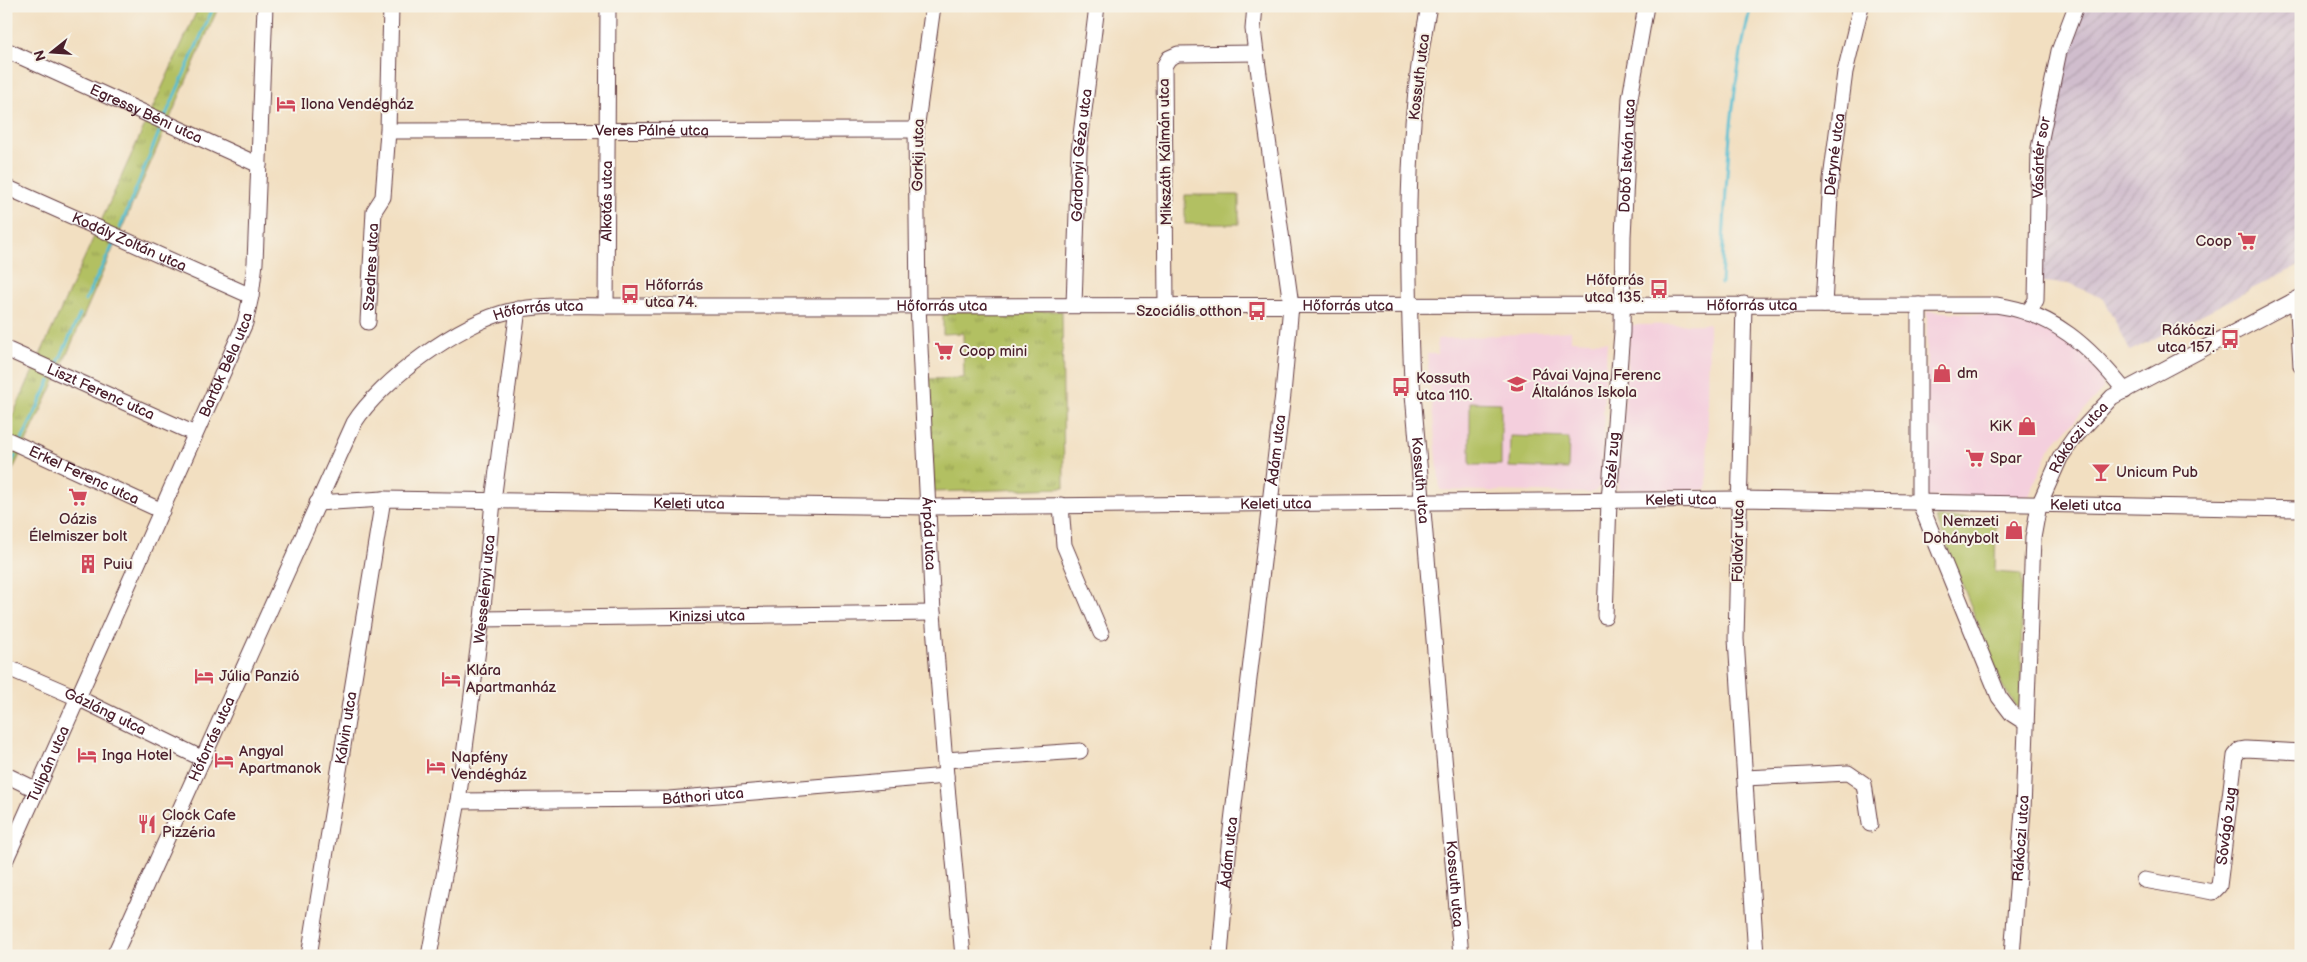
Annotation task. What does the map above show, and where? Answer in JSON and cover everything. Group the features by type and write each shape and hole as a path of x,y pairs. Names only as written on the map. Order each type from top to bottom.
{"street":[{"name":"Bartók Béla utca","path":"78,698 242,331 251,296 255,263 265,6"},
{"name":"Szedres utca","path":"368,322 374,211 383,196 388,131 390,6"},
{"name":"Alkotás utca","path":"606,306 608,6"},
{"name":"Gorkij utca","path":"918,306 916,130 933,6"},
{"name":"Gárdonyi Géza utca","path":"1074,305 1079,151 1096,6"},
{"name":"Ádám utca","path":"1220,956 1229,846 1270,504 1291,305 1253,29 1255,6"},
{"name":"Kossuth utca","path":"1429,6 1420,49 1411,141 1409,305 1412,382 1424,502 1462,956"},
{"name":"Dobó István utca","path":"1622,305 1630,98 1646,6"},
{"name":"Déryné utca","path":"1824,305 1831,179 1844,72 1861,6"},
{"name":"Vásártér sor","path":"2028,313 2036,300 2039,148 2059,51 2076,6"},
{"name":"Egressy Béni utca","path":"6,50 259,165"},
{"name":"Mikszáth Kálmán utca","path":"1166,305 1164,66 1169,58 1178,54 1256,53"},
{"name":"Veres Pálné utca","path":"388,131 916,130"},
{"name":"Kodály Zoltán utca","path":"6,187 251,296"},
{"path":"2297,299 2301,366"},
{"name":"Rákóczi utca","path":"2012,956 2023,810 2033,538 2039,505 2055,468 2074,438 2112,396 2125,391 2297,299"},
{"name":"Földvár utca","path":"1744,304 1736,639 1756,956"},
{"name":"Szél zug","path":"1604,616 1609,501 1622,332 1622,305"},
{"path":"1919,305 1920,501 1999,697 2012,714 2026,723"},
{"name":"Hőforrás utca","path":"114,956 354,423 380,390 405,370 466,329 490,317 518,309 548,306 1996,305 2028,313 2054,323 2069,334 2114,377 2125,391"},
{"name":"Árpád utca","path":"918,306 933,613 963,956"},
{"name":"Wesselényi utca","path":"429,956 458,800 482,619 493,501 518,309"},
{"name":"Liszt Ferenc utca","path":"6,349 195,434"},
{"name":"Erkel Ferenc utca","path":"6,439 162,511"},
{"name":"Keleti utca","path":"317,503 384,499 929,507 1739,500 1920,501 2301,510"},
{"name":"Kálvin utca","path":"309,956 384,499"},
{"path":"1062,505 1064,545 1102,633"},
{"name":"Kinizsi utca","path":"482,619 933,613"},
{"name":"Gázláng utca","path":"6,667 78,698 203,759"},
{"name":"Tulipán utca","path":"6,859 78,698"},
{"name":"Sóvágó zug","path":"2144,880 2213,892 2219,886 2234,756 2240,750 2246,749 2301,752"},
{"path":"945,760 1080,751"},
{"path":"1745,778 1848,772 1864,784 1870,824"},
{"path":"6,775 37,790"},
{"name":"Báthori utca","path":"458,800 669,800 946,776"}],"shaded area":[{"path":"2082,6 2301,6 2301,264 2130,351 2104,299 2071,284 2040,282 2046,147 2067,51"},
{"path":"1927,311 2008,316 2060,332 2082,352 2103,378 2103,389 2050,448 2029,496 1926,497"},
{"path":"1709,324 1707,490 1618,489 1630,325"},
{"name":"Pávai Vajna Ferenc Általános Iskola","path":"1571,331 1571,340 1607,342 1603,414 1605,415 1599,487 1590,493 1440,490 1427,354 1438,354 1437,339"}],"green space":[{"path":"199,6 219,6 57,377 6,484 6,430"},
{"path":"1185,195 1239,195 1239,224 1185,224"},
{"path":"943,311 1062,311 1064,488 934,492 927,379 964,378 963,333 943,334"},
{"path":"1470,402 1501,403 1501,465 1470,465"},
{"path":"1510,436 1569,438 1568,469 1509,467"},
{"path":"1936,518 1996,518 1995,572 2022,574 2021,712 2003,687"}],"waterway":[{"path":"165,117 214,6"},
{"path":"1721,284 1729,144 1737,75 1751,6"},
{"path":"120,228 159,132"},
{"path":"85,301 114,243"},
{"path":"56,367 80,314"},
{"path":"22,440 50,381"},
{"path":"6,474 15,456"}],"place":[{"name":"Ilona Vendégház","path":"286,104"},
{"name":"Coop","path":"2247,241"},
{"name":"Hőforrás utca 135.","path":"1659,289"},
{"name":"Hőforrás utca 74.","path":"630,294"},
{"name":"Szociális otthon","path":"1257,311"},
{"name":"Rákóczi utca 157.","path":"2230,339"},
{"name":"Coop mini","path":"944,351"},
{"name":"dm","path":"1942,373"},
{"name":"Pávai Vajna Ferenc Általános Iskola","path":"1517,384"},
{"name":"Kossuth utca 110.","path":"1401,387"},
{"name":"KiK","path":"2027,426"},
{"name":"Spar","path":"1975,458"},
{"name":"Unicum Pub","path":"2101,472"},
{"name":"Oázis Élelmiszer bolt","path":"78,497"},
{"name":"Nemzeti Dohánybolt","path":"2014,530"},
{"name":"Puiu","path":"88,564"},
{"name":"Júlia Panzió","path":"204,676"},
{"name":"Klára Apartmanház","path":"451,679"},
{"name":"Inga Hotel","path":"87,755"},
{"name":"Angyal Apartmanok","path":"224,760"},
{"name":"Napfény Vendégház","path":"436,766"},
{"name":"Clock Cafe Pizzéria","path":"147,824"}]}
